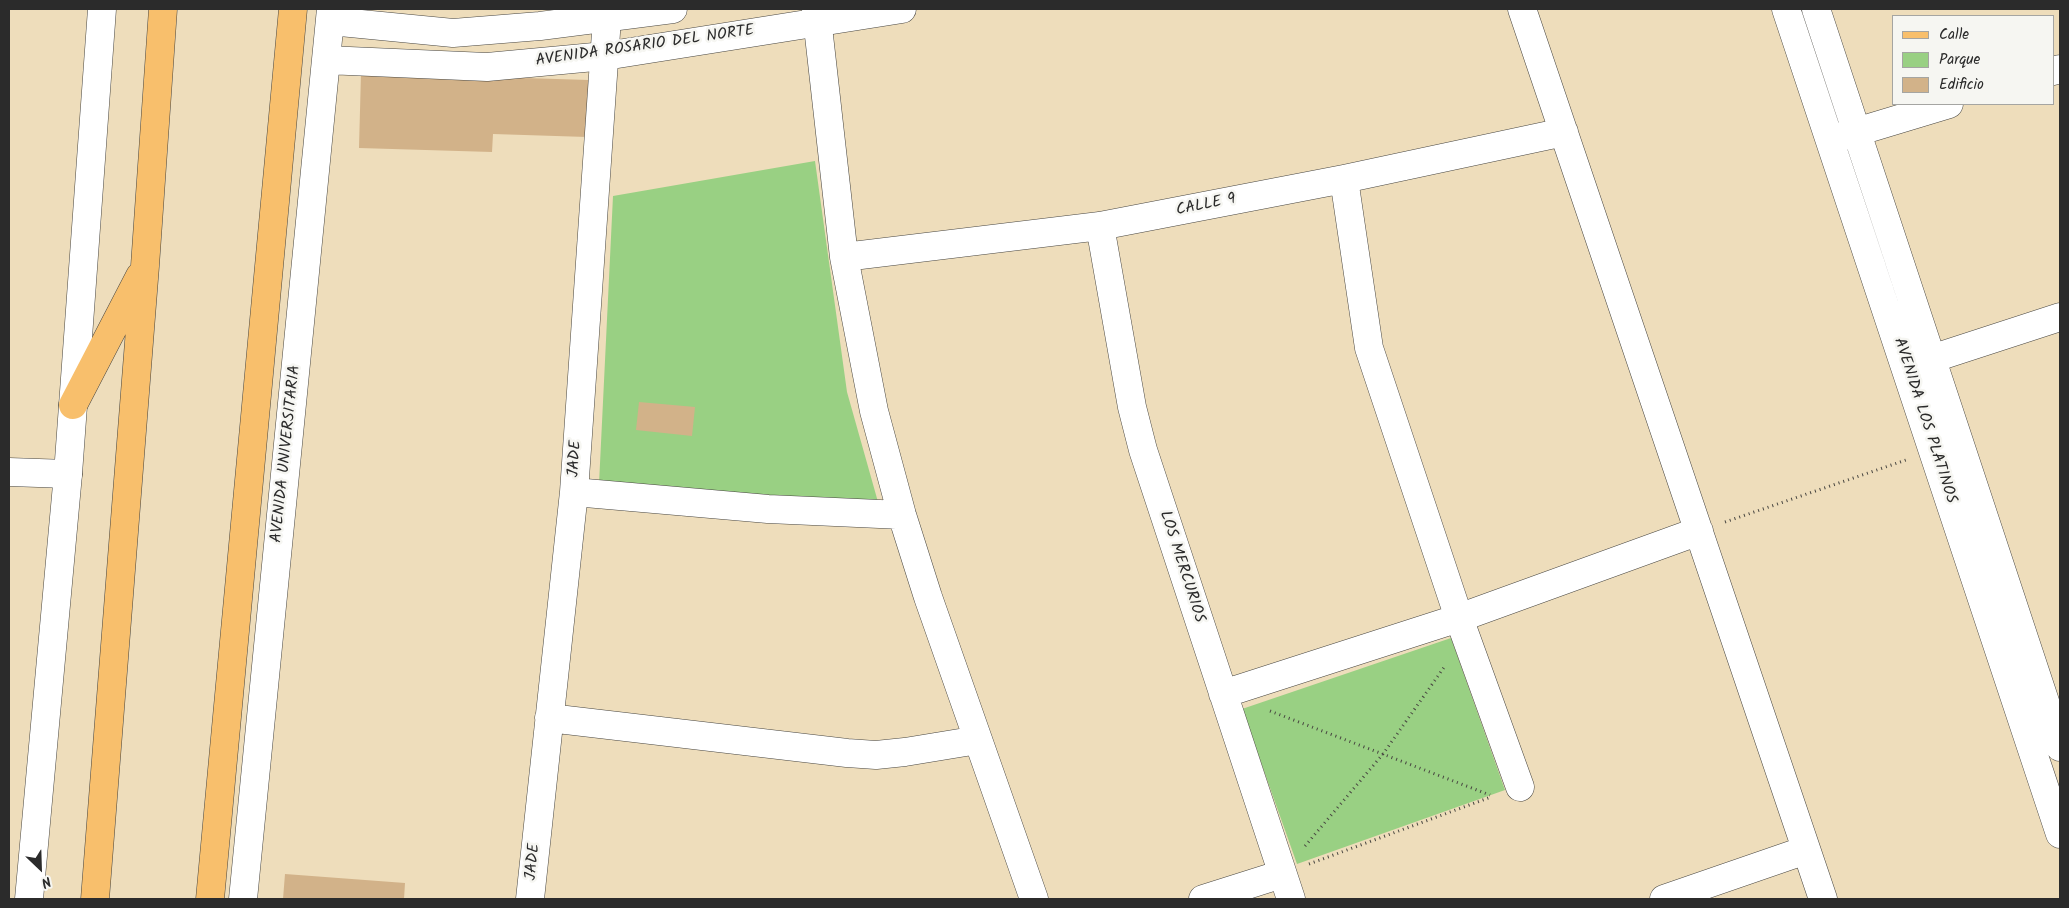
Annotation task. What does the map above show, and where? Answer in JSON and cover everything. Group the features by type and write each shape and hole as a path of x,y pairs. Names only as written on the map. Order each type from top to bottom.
{"main road":[{"path":"95,899 145,266 163,9"},
{"path":"210,899 293,9"},
{"path":"73,406 145,266"}],"street":[{"path":"29,899 68,474 102,9"},
{"name":"AVENIDA ROSARIO DEL NORTE","path":"330,15 452,33 607,18 673,9"},
{"name":"AVENIDA ROSARIO DEL NORTE","path":"326,60 487,67 605,56 817,16 902,9"},
{"path":"1522,9 1823,899"},
{"name":"AVENIDA LOS PLATINOS","path":"1786,9 2060,834"},
{"name":"AVENIDA LOS PLATINOS","path":"1816,9 2060,747"},
{"name":"AVENIDA UNIVERSITARIA","path":"243,899 330,15"},
{"path":"817,16 844,257 874,411 902,515 928,596 1034,899"},
{"name":"JADE","path":"530,899 574,492 607,18"},
{"path":"1830,139 1946,105"},
{"name":"CALLE 9","path":"844,257 1100,226 1344,179 1564,132"},
{"path":"1344,179 1369,348 1463,627 1520,787"},
{"name":"LOS MERCURIOS","path":"1100,226 1132,407 1142,450 1291,899"},
{"path":"1931,359 2060,317"},
{"path":"9,472 68,474"},
{"path":"574,492 768,509 902,515"},
{"path":"1223,694 1463,627 1698,531"},
{"path":"549,718 876,755 978,740"},
{"path":"1664,899 1806,850"},
{"path":"1203,899 1282,874"}],"path":[{"path":"1698,531 1934,450"},
{"path":"1282,874 1383,754 1463,627"},
{"path":"1267,710 1493,796 1282,874"}],"green space":[{"path":"815,161 847,392 878,502 792,502 599,484 613,196"},
{"path":"1451,638 1505,790 1297,864 1242,709"}],"building":[{"path":"361,73 589,80 587,137 493,134 492,152 359,148"},
{"path":"639,402 695,407 692,436 636,430"},
{"path":"285,874 405,883 404,899 283,899"}]}
